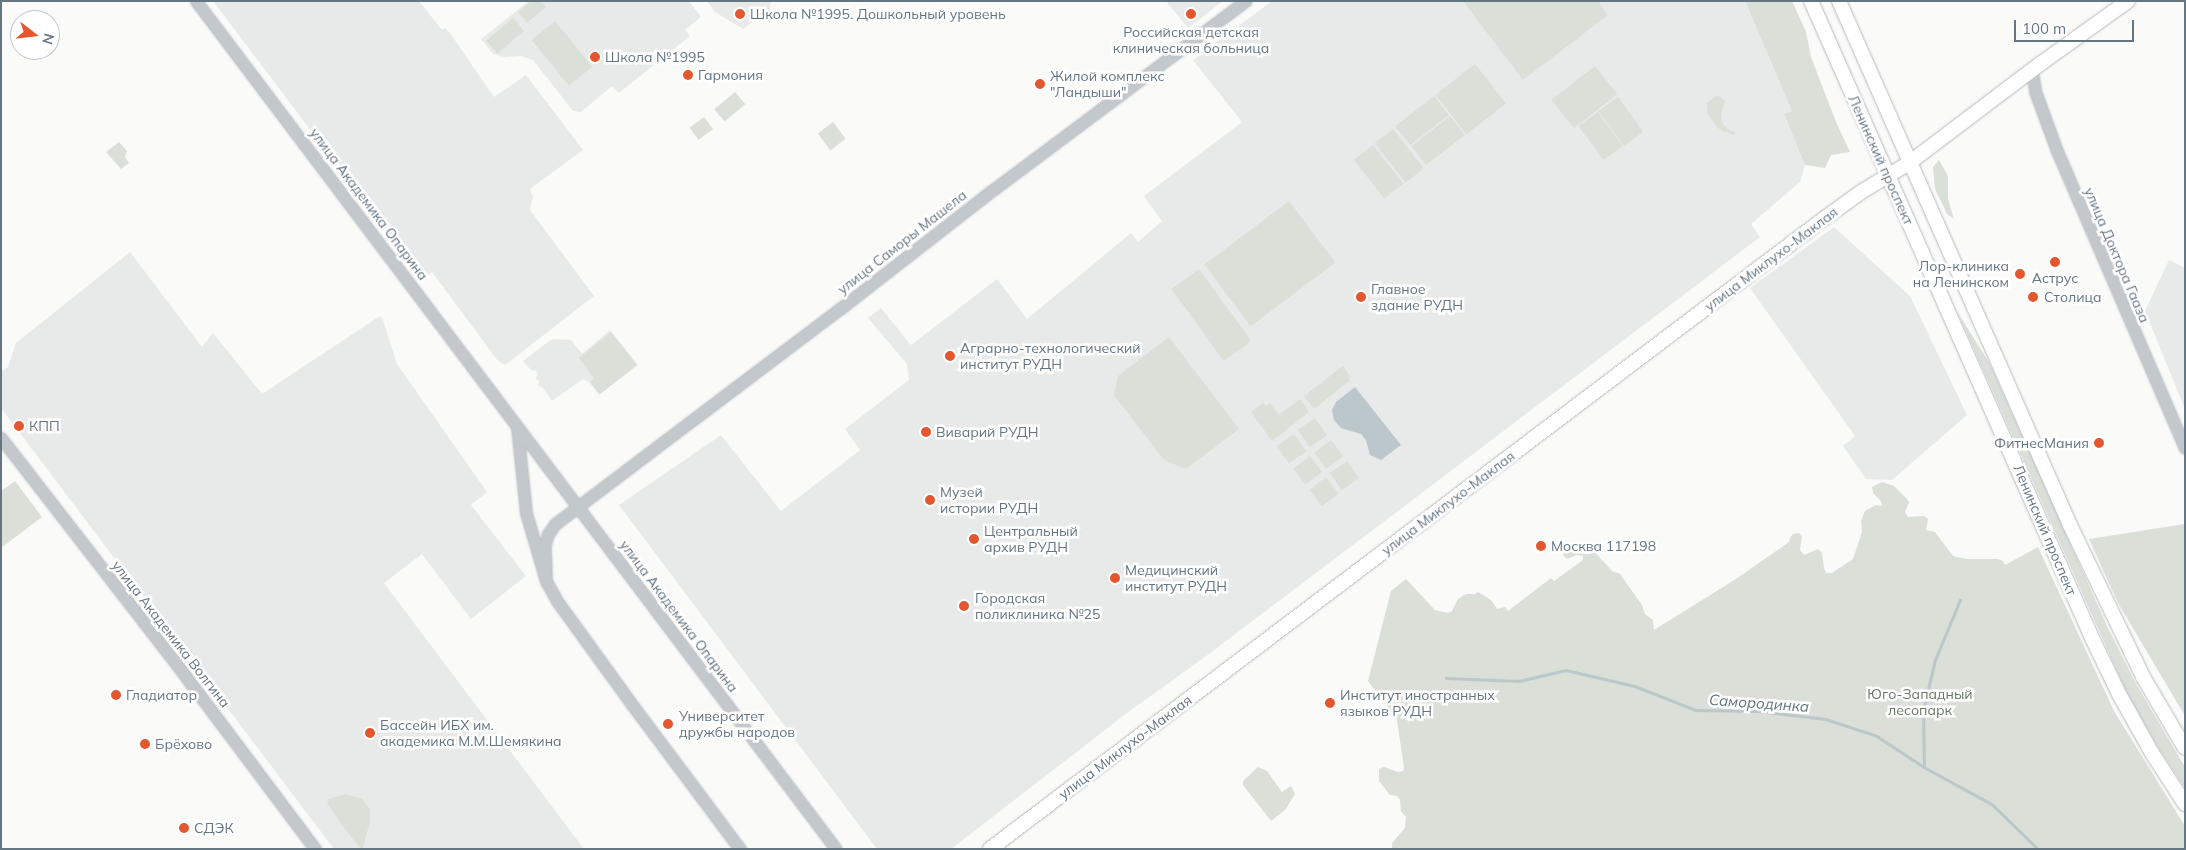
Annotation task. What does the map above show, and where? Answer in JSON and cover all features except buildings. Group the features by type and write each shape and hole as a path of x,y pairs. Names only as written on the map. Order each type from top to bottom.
{"main road":[{"name":"Ленинский проспект","path":"1812,1 2092,640 2152,753 2185,804"},
{"name":"Ленинский проспект","path":"1838,1 2035,446 2120,630 2143,677 2185,748"},
{"name":"улица Миклухо-Маклая","path":"990,849 1860,192 1909,163 2128,1"}],"street":[{"name":"улица Академика Опарина","path":"196,1 836,849"},
{"name":"улица Саморы Машела","path":"546,582 545,556 548,534 555,524 841,308 972,206 1245,1"},
{"name":"улица Доктора Гааза","path":"2032,71 2034,91 2057,151 2185,448"},
{"path":"517,426 526,513 546,582 557,602 740,849"},
{"name":"улица Академика Волгина","path":"1,438 185,676 315,849"}],"shaded area":[{"path":"213,1 419,1 442,30 445,28 450,33 494,97 526,75 583,150 530,189 533,197 530,210 594,296 505,365 498,361 432,272 423,279"},
{"name":"Школа №1995","path":"529,1 689,1 701,17 685,30 690,36 619,93 612,86 581,112 573,111 533,60 521,56 504,57 493,54 481,39"},
{"name":"Школа №1995. Дошкольный уровень","path":"707,1 771,1 770,8 743,29 715,12"},
{"name":"Российская детская клиническая больница","path":"1166,1 1223,1 1188,28"},
{"path":"1272,1 1745,1 1792,111 1784,114 1805,165 1800,182 1751,224 1760,237 1209,654 1127,713 951,849 877,849 619,505 721,435 781,511 860,450 845,429 909,380 907,364 868,318 881,308 911,345 997,279 1027,319 1131,233 1138,242 1162,221 1144,196 1242,122 1193,60"},
{"path":"1834,227 1910,296 1967,415 1892,480 1866,479 1843,446 1855,436 1750,288"},
{"path":"130,252 202,347 213,333 262,394 380,316 397,364 487,492 471,505 526,576 471,619 422,554 384,583 584,849 334,849 1,408 1,372 8,367 16,343"},
{"path":"2169,260 2185,268 2185,409 2145,311"},
{"path":"610,330 638,365 599,395 589,382 583,379 552,401 542,387 538,386 539,381 535,378 538,375 536,371 531,370 523,361 552,339 571,340 582,354"},
{"path":"1355,387 1401,445 1381,460 1370,455 1366,440 1361,434 1341,428 1334,420 1332,410 1336,402"}],"green space":[{"path":"531,1 541,1 546,7 527,23 518,12"},
{"path":"1463,1 1598,1 1608,15 1523,80"},
{"path":"1745,1 1792,1 1806,32 1811,57 1836,122 1850,152 1831,155 1825,168 1805,165 1784,114 1792,111"},
{"path":"513,18 524,31 497,54 486,40"},
{"path":"555,21 592,67 569,86 532,40"},
{"path":"1475,64 1506,103 1466,134 1436,95"},
{"path":"1595,66 1617,94 1574,128 1552,100"},
{"path":"735,92 745,104 725,122 714,109"},
{"path":"1718,95 1725,101 1721,114 1722,123 1728,129 1735,132 1734,135 1717,127 1707,112 1707,103"},
{"path":"1434,96 1449,115 1410,145 1395,126"},
{"path":"1618,97 1643,132 1624,146 1599,111"},
{"path":"1598,112 1623,146 1603,160 1579,126"},
{"path":"1450,116 1465,135 1426,165 1411,146"},
{"path":"704,117 713,129 699,140 690,128"},
{"path":"833,122 846,139 830,150 818,133"},
{"path":"1393,129 1424,168 1406,183 1375,143"},
{"path":"119,142 127,151 125,157 129,163 121,169 106,152"},
{"path":"1373,145 1403,184 1384,198 1354,160"},
{"path":"1939,160 1948,176 1948,199 1954,219 1947,214 1935,189 1933,167"},
{"path":"1289,201 1335,262 1251,326 1204,265"},
{"path":"1199,269 1251,341 1224,361 1171,289"},
{"path":"1958,313 1990,364 2108,628 2136,684 2185,767 2185,788 2157,746 2125,689"},
{"path":"611,332 637,365 600,394 590,382 594,378 579,358"},
{"path":"1169,337 1239,429 1186,469 1164,460 1114,395 1118,376"},
{"path":"1343,366 1350,376 1349,381 1314,409 1304,396"},
{"path":"1300,399 1309,412 1272,441 1251,412 1263,403 1266,406 1270,403 1279,415"},
{"path":"1315,418 1327,435 1310,447 1298,430"},
{"path":"1294,434 1306,451 1289,463 1277,446"},
{"path":"1331,440 1343,456 1326,469 1314,453"},
{"path":"1310,456 1322,472 1305,485 1293,469"},
{"path":"1347,461 1359,478 1342,490 1330,473"},
{"path":"1326,477 1339,494 1322,506 1309,490"},
{"path":"15,481 42,517 1,548 1,491"},
{"name":"Юго-Западный лесопарк","path":"1882,482 1894,486 1909,502 1905,512 1908,517 1924,516 1928,519 1926,530 1935,532 1953,556 1966,559 1998,559 2003,561 2005,565 2038,547 2114,711 2185,826 2185,849 1392,849 1392,843 1405,828 1406,817 1401,811 1400,800 1397,796 1390,795 1379,781 1379,769 1384,767 1398,772 1403,771 1404,768 1397,720 1368,681 1391,591 1406,579 1435,610 1448,613 1452,611 1458,599 1466,594 1478,592 1491,600 1497,609 1505,607 1508,611 1551,578 1554,581 1583,560 1583,556 1576,555 1567,559 1563,555 1564,550 1577,544 1592,549 1612,571 1620,574 1642,605 1645,614 1653,620 1654,630 1736,579 1789,542 1793,534 1799,533 1802,537 1800,550 1804,555 1818,549 1822,553 1826,573 1832,573 1853,559 1862,532 1861,521 1865,511 1876,505 1882,506 1881,501 1873,493 1872,487"},
{"path":"2185,524 2185,716 2118,603 2089,539"},
{"path":"1258,767 1267,771 1282,792 1291,786 1295,794 1285,810 1271,821 1243,785 1243,781"},
{"path":"346,794 362,799 370,809 370,821 363,848 360,848 327,803 329,799"}],"waterway":[{"path":"1924,767 1923,711 1935,660 1960,600"},
{"name":"Самородинка","path":"1446,678 1519,681 1566,670 1635,686 1696,710 1758,711 1826,719 1877,736 1924,767 1992,804 2038,849"}],"place":[{"name":"Школа №1995. Дошкольный уровень","path":"740,14"},
{"name":"Российская детская клиническая больница","path":"1191,14"},
{"name":"Школа №1995","path":"595,57"},
{"name":"Гармония","path":"688,75"},
{"name":"Жилой комплекс \"Ландыши\"","path":"1040,84"},
{"name":"Аструс","path":"2055,262"},
{"name":"Лор-клиника на Ленинском","path":"2020,274"},
{"name":"Главное здание РУДН","path":"1361,297"},
{"name":"Столица","path":"2033,297"},
{"name":"Аграрно-технологический институт РУДН","path":"950,356"},
{"name":"КПП","path":"19,426"},
{"name":"Виварий РУДН","path":"926,432"},
{"name":"ФитнесМания","path":"2099,443"},
{"name":"Музей истории РУДН","path":"930,500"},
{"name":"Центральный архив РУДН","path":"974,539"},
{"name":"Москва 117198","path":"1541,546"},
{"name":"Медицинский институт РУДН","path":"1115,578"},
{"name":"Городская поликлиника №25","path":"964,606"},
{"name":"Гладиатор","path":"116,695"},
{"name":"Институт иностранных языков РУДН","path":"1330,703"},
{"name":"Университет дружбы народов","path":"668,724"},
{"name":"Бассейн ИБХ им. академика М.М.Шемякина","path":"370,733"},
{"name":"Брёхово","path":"145,744"},
{"name":"СДЭК","path":"184,828"}]}
